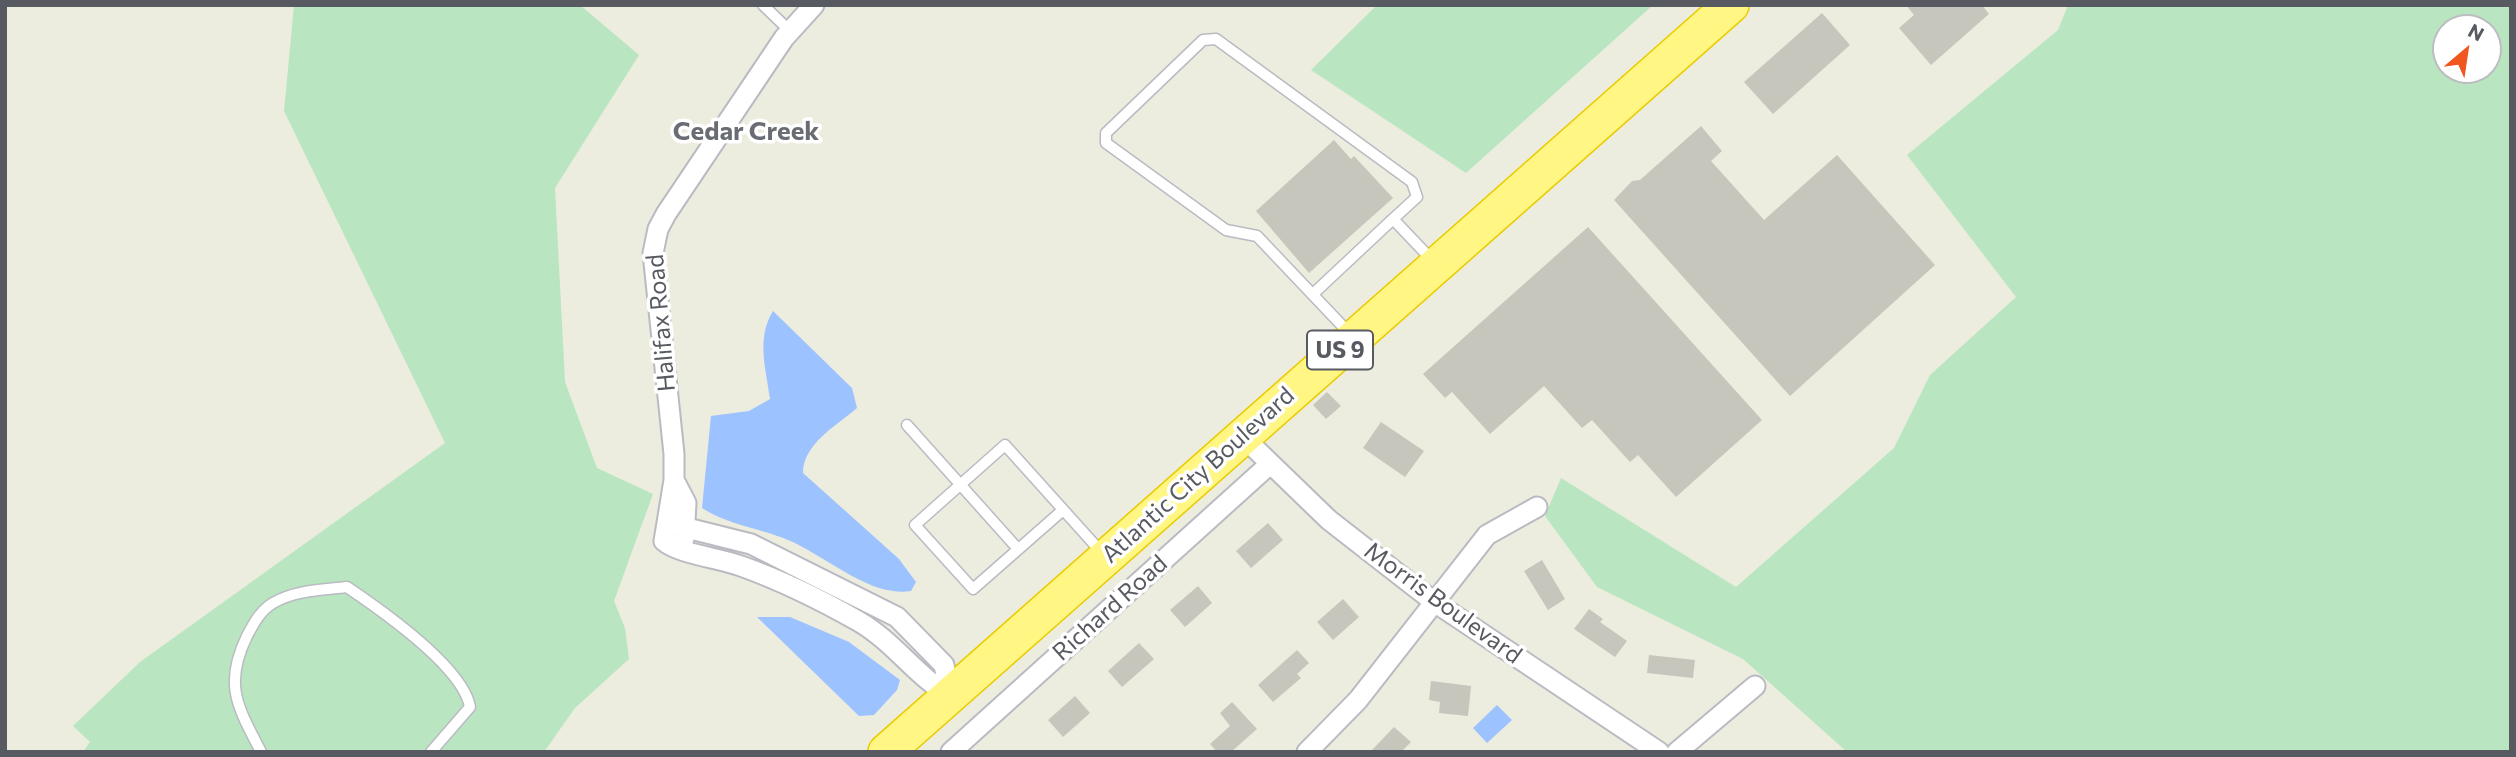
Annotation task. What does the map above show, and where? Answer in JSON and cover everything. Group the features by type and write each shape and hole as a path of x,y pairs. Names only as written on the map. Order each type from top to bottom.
{"highway":[{"name":"Atlantic City Boulevard","path":"886,752 1241,435 1437,266 1731,5"}],"street":[{"name":"Halifax Road","path":"814,5 790,31 666,214 654,241 674,480 686,503 676,525 683,549 757,572 858,621 889,645 927,682 950,696"},
{"name":"Morris Boulevard","path":"1241,435 1329,520 1433,601 1659,752"},
{"name":"Richard Road","path":"951,752 1270,464"},
{"path":"1307,752 1358,700 1487,535 1537,508"},
{"path":"676,525 751,544 897,617 944,665 950,696"},
{"path":"1677,752 1755,686"}],"lane":[{"path":"763,5 790,31"},
{"path":"1313,295 1417,197 1412,182 1216,39 1203,40 1106,133 1106,143 1226,230 1257,236 1313,295 1354,338"},
{"path":"1393,219 1437,266"},
{"path":"907,425 1018,549"},
{"path":"1063,510 973,589 915,525 1005,445 1105,557"},
{"path":"261,752 239,709 235,687 235,660 257,617 274,603 303,592 347,587 421,642 468,693 470,707 430,752"}],"green space":[{"path":"294,5 580,5 639,55 555,188 565,382 597,468 653,494 614,601 625,628 629,659 575,708 544,752 83,752 90,742 73,726 140,662 445,443 284,111"},
{"path":"1377,5 1653,5 1466,173 1311,70"},
{"path":"2068,5 2511,5 2511,752 1847,752 1743,659 1597,587 1545,516 1561,478 1736,587 1894,448 1930,375 2016,297 1907,155 2058,30"}],"water":[{"path":"773,311 852,388 857,408 815,444 808,453 803,473 899,559 916,582 911,591 895,591 864,582 788,540 722,518 702,508 711,416 749,411 770,399 764,343"},
{"path":"757,617 790,617 849,642 900,680 897,690 874,715 859,716"},
{"path":"1497,705 1512,720 1487,743 1473,728"}],"building":[{"path":"1906,5 1982,5 1989,14 1931,65 1899,28 1914,15"},
{"path":"1822,13 1850,45 1773,114 1744,82"},
{"path":"1701,126 1722,151 1711,161 1764,220 1837,155 1935,265 1790,396 1614,200 1632,181 1640,180"},
{"path":"1334,140 1351,159 1354,156 1393,198 1309,273 1256,211"},
{"path":"1588,227 1762,420 1676,497 1638,455 1630,462 1592,420 1582,428 1544,386 1490,434 1452,392 1445,398 1423,374"},
{"path":"1327,392 1341,406 1326,419 1313,405"},
{"path":"1381,422 1424,451 1405,477 1363,448"},
{"path":"1268,523 1283,540 1251,568 1236,551"},
{"path":"1542,560 1565,599 1548,610 1524,571"},
{"path":"1198,586 1212,603 1185,627 1170,610"},
{"path":"1343,599 1359,617 1333,640 1317,622"},
{"path":"1589,609 1603,619 1600,622 1627,641 1615,657 1574,629"},
{"path":"1139,643 1154,659 1122,687 1108,671"},
{"path":"1297,650 1309,663 1297,674 1301,678 1273,702 1258,685"},
{"path":"1649,655 1695,660 1693,678 1647,673"},
{"path":"1431,681 1471,686 1468,716 1439,713 1440,702 1429,700"},
{"path":"1075,696 1090,713 1063,737 1048,720"},
{"path":"1232,702 1257,729 1231,752 1217,752 1210,744 1230,726 1220,713"},
{"path":"1394,727 1411,742 1401,752 1370,752"}],"district":[{"name":"Cedar Creek","path":"746,131"}]}
